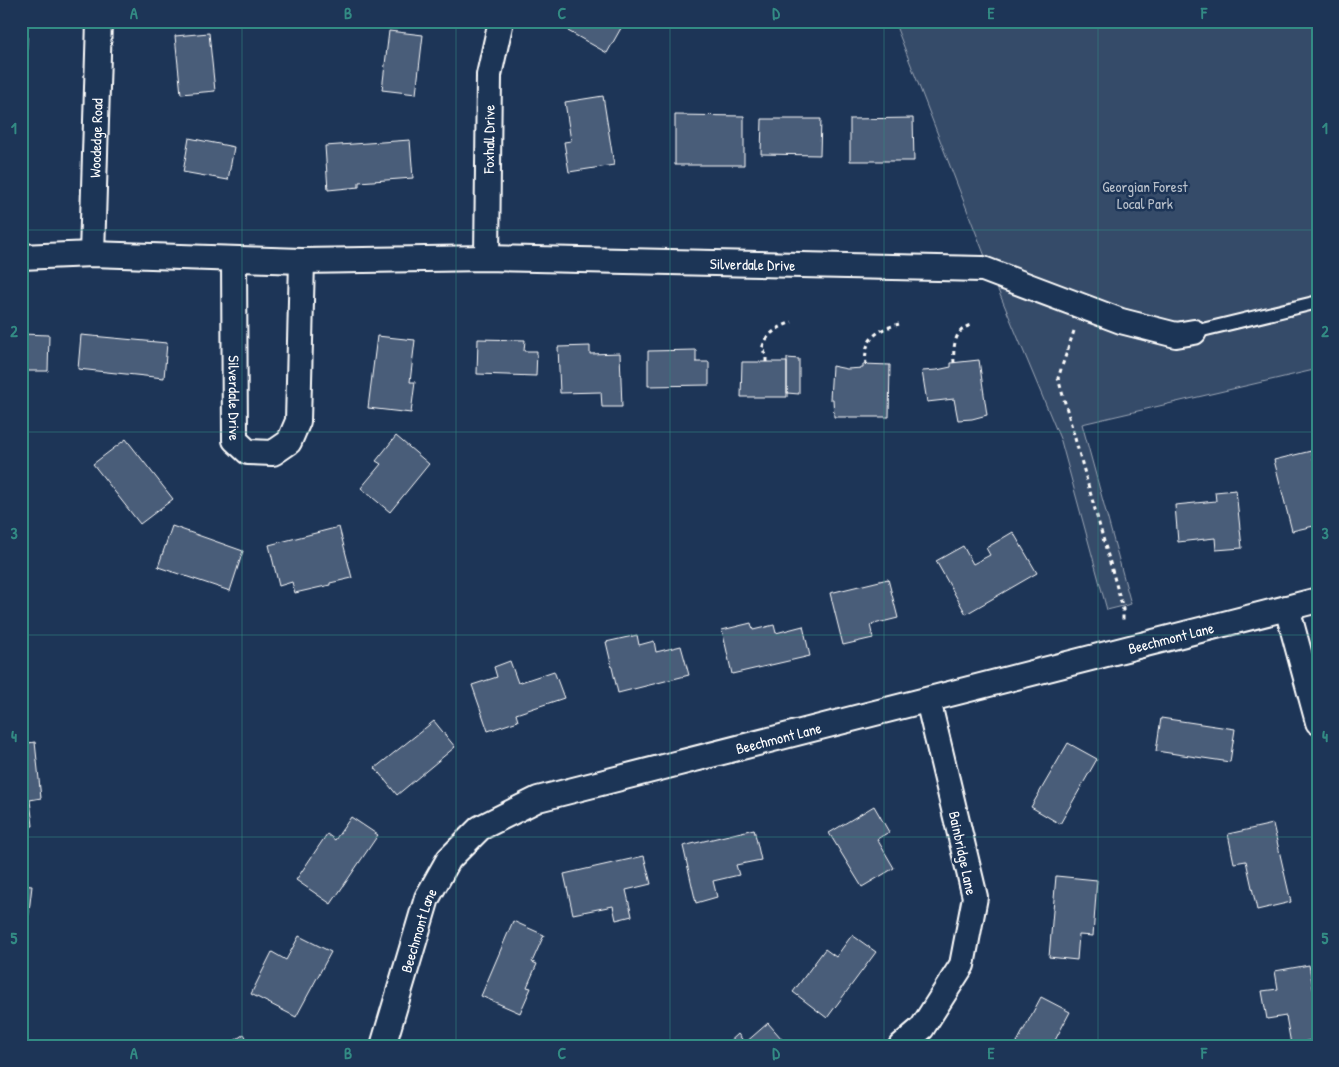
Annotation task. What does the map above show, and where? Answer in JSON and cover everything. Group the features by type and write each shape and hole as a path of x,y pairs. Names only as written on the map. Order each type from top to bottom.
{"street":[{"name":"Woodedge Road","path":"92,254 99,21"},
{"name":"Foxhall Drive","path":"487,258 489,75 501,21"},
{"name":"Silverdale Drive","path":"21,257 92,254 302,262 487,258 983,269 1121,321 1176,335 1194,332"},
{"name":"Silverdale Drive","path":"234,260 235,440 248,452 273,453 289,442 298,421 302,262"},
{"name":"Beechmont Lane","path":"383,1046 427,898 449,859 480,828 538,799 1318,600"},
{"path":"1287,608 1318,722"},
{"name":"Bainbridge Lane","path":"901,1046 922,1028 962,965 975,897 928,700"}],"lane":[{"path":"1194,332 1318,302"}],"path":[{"path":"1082,306 1058,378 1123,609 1124,650"},
{"path":"766,362 766,355 762,349 764,340 782,326 792,322"},
{"path":"866,365 866,352 869,341 886,327 899,324"},
{"path":"954,363 953,350 955,339 964,327 971,325"}],"green space":[{"name":"Georgian Forest Local Park","path":"894,21 1318,21 1318,369 1082,424 1131,604 1107,610 1061,441 998,290"}],"building":[{"path":"21,21 28,21 26,66 21,66"},
{"path":"574,21 625,21 607,53 568,31"},
{"path":"389,31 423,35 416,94 382,90"},
{"path":"209,33 215,91 181,94 175,36"},
{"path":"603,96 614,165 569,172 564,142 571,141 565,102"},
{"path":"675,115 744,116 744,165 675,165"},
{"path":"913,118 914,161 850,161 850,119"},
{"path":"762,119 821,119 820,155 761,154"},
{"path":"189,138 234,147 228,180 183,172"},
{"path":"410,140 413,178 359,182 359,187 328,190 325,146"},
{"path":"21,334 49,335 48,371 21,371"},
{"path":"81,335 167,343 164,378 78,369"},
{"path":"377,336 415,340 410,382 415,382 411,413 368,408"},
{"path":"478,339 525,340 524,351 537,351 536,376 477,374"},
{"path":"590,346 590,354 620,353 622,407 602,407 601,392 560,393 558,347"},
{"path":"696,350 696,362 709,362 709,385 648,386 648,351"},
{"path":"787,358 799,359 799,394 787,393"},
{"path":"979,360 987,415 958,420 954,399 927,402 922,371 951,367 951,363"},
{"path":"742,362 787,362 787,397 741,397"},
{"path":"863,364 890,365 889,417 834,417 833,399 830,399 832,366 847,369 863,368"},
{"path":"396,436 429,464 390,512 361,488 381,464 376,461"},
{"path":"126,439 173,499 140,524 93,464"},
{"path":"1311,451 1316,469 1318,468 1318,525 1292,531 1274,460"},
{"path":"1236,490 1242,548 1216,550 1215,538 1178,542 1175,505 1216,501 1215,492"},
{"path":"172,526 243,551 230,591 158,567"},
{"path":"339,527 352,578 295,593 292,582 279,586 269,545"},
{"path":"1013,532 1037,573 966,614 936,561 963,546 973,564 990,555 986,548"},
{"path":"888,579 898,618 870,625 873,638 843,645 830,593"},
{"path":"751,623 753,630 774,625 776,633 803,626 810,656 732,674 722,630"},
{"path":"637,635 639,645 654,641 656,652 681,646 689,675 618,693 606,642"},
{"path":"510,661 518,683 554,671 564,698 516,714 518,721 488,731 472,685 497,677 494,667"},
{"path":"21,668 26,685 21,687"},
{"path":"1161,718 1235,729 1230,762 1156,751"},
{"path":"434,721 455,747 397,795 375,768"},
{"path":"35,742 41,798 30,800 33,826 21,827 21,744"},
{"path":"1068,743 1097,759 1060,824 1031,807"},
{"path":"874,806 889,832 877,839 894,868 862,887 829,833"},
{"path":"351,817 378,835 331,904 296,880 327,834 335,840"},
{"path":"1273,824 1291,902 1257,910 1246,861 1234,863 1228,834"},
{"path":"754,829 761,860 736,865 739,875 713,881 717,897 696,903 683,846"},
{"path":"644,856 651,884 626,890 632,916 616,920 613,906 573,914 564,874"},
{"path":"21,857 24,858 21,884"},
{"path":"1056,876 1097,880 1093,936 1079,935 1077,960 1049,957"},
{"path":"21,885 32,886 26,938 21,937"},
{"path":"513,921 544,935 532,962 537,964 527,987 531,988 520,1013 481,996"},
{"path":"852,935 876,952 827,1018 793,992 825,949 836,957"},
{"path":"299,936 331,952 296,1017 251,994 272,952 286,960"},
{"path":"1309,965 1318,1016 1318,1039 1291,1044 1286,1016 1267,1019 1262,991 1278,989 1275,971"},
{"path":"1041,997 1070,1012 1052,1046 1015,1046"},
{"path":"768,1023 788,1046 725,1046 738,1034 745,1043"},
{"path":"244,1034 251,1046 227,1046"}]}
